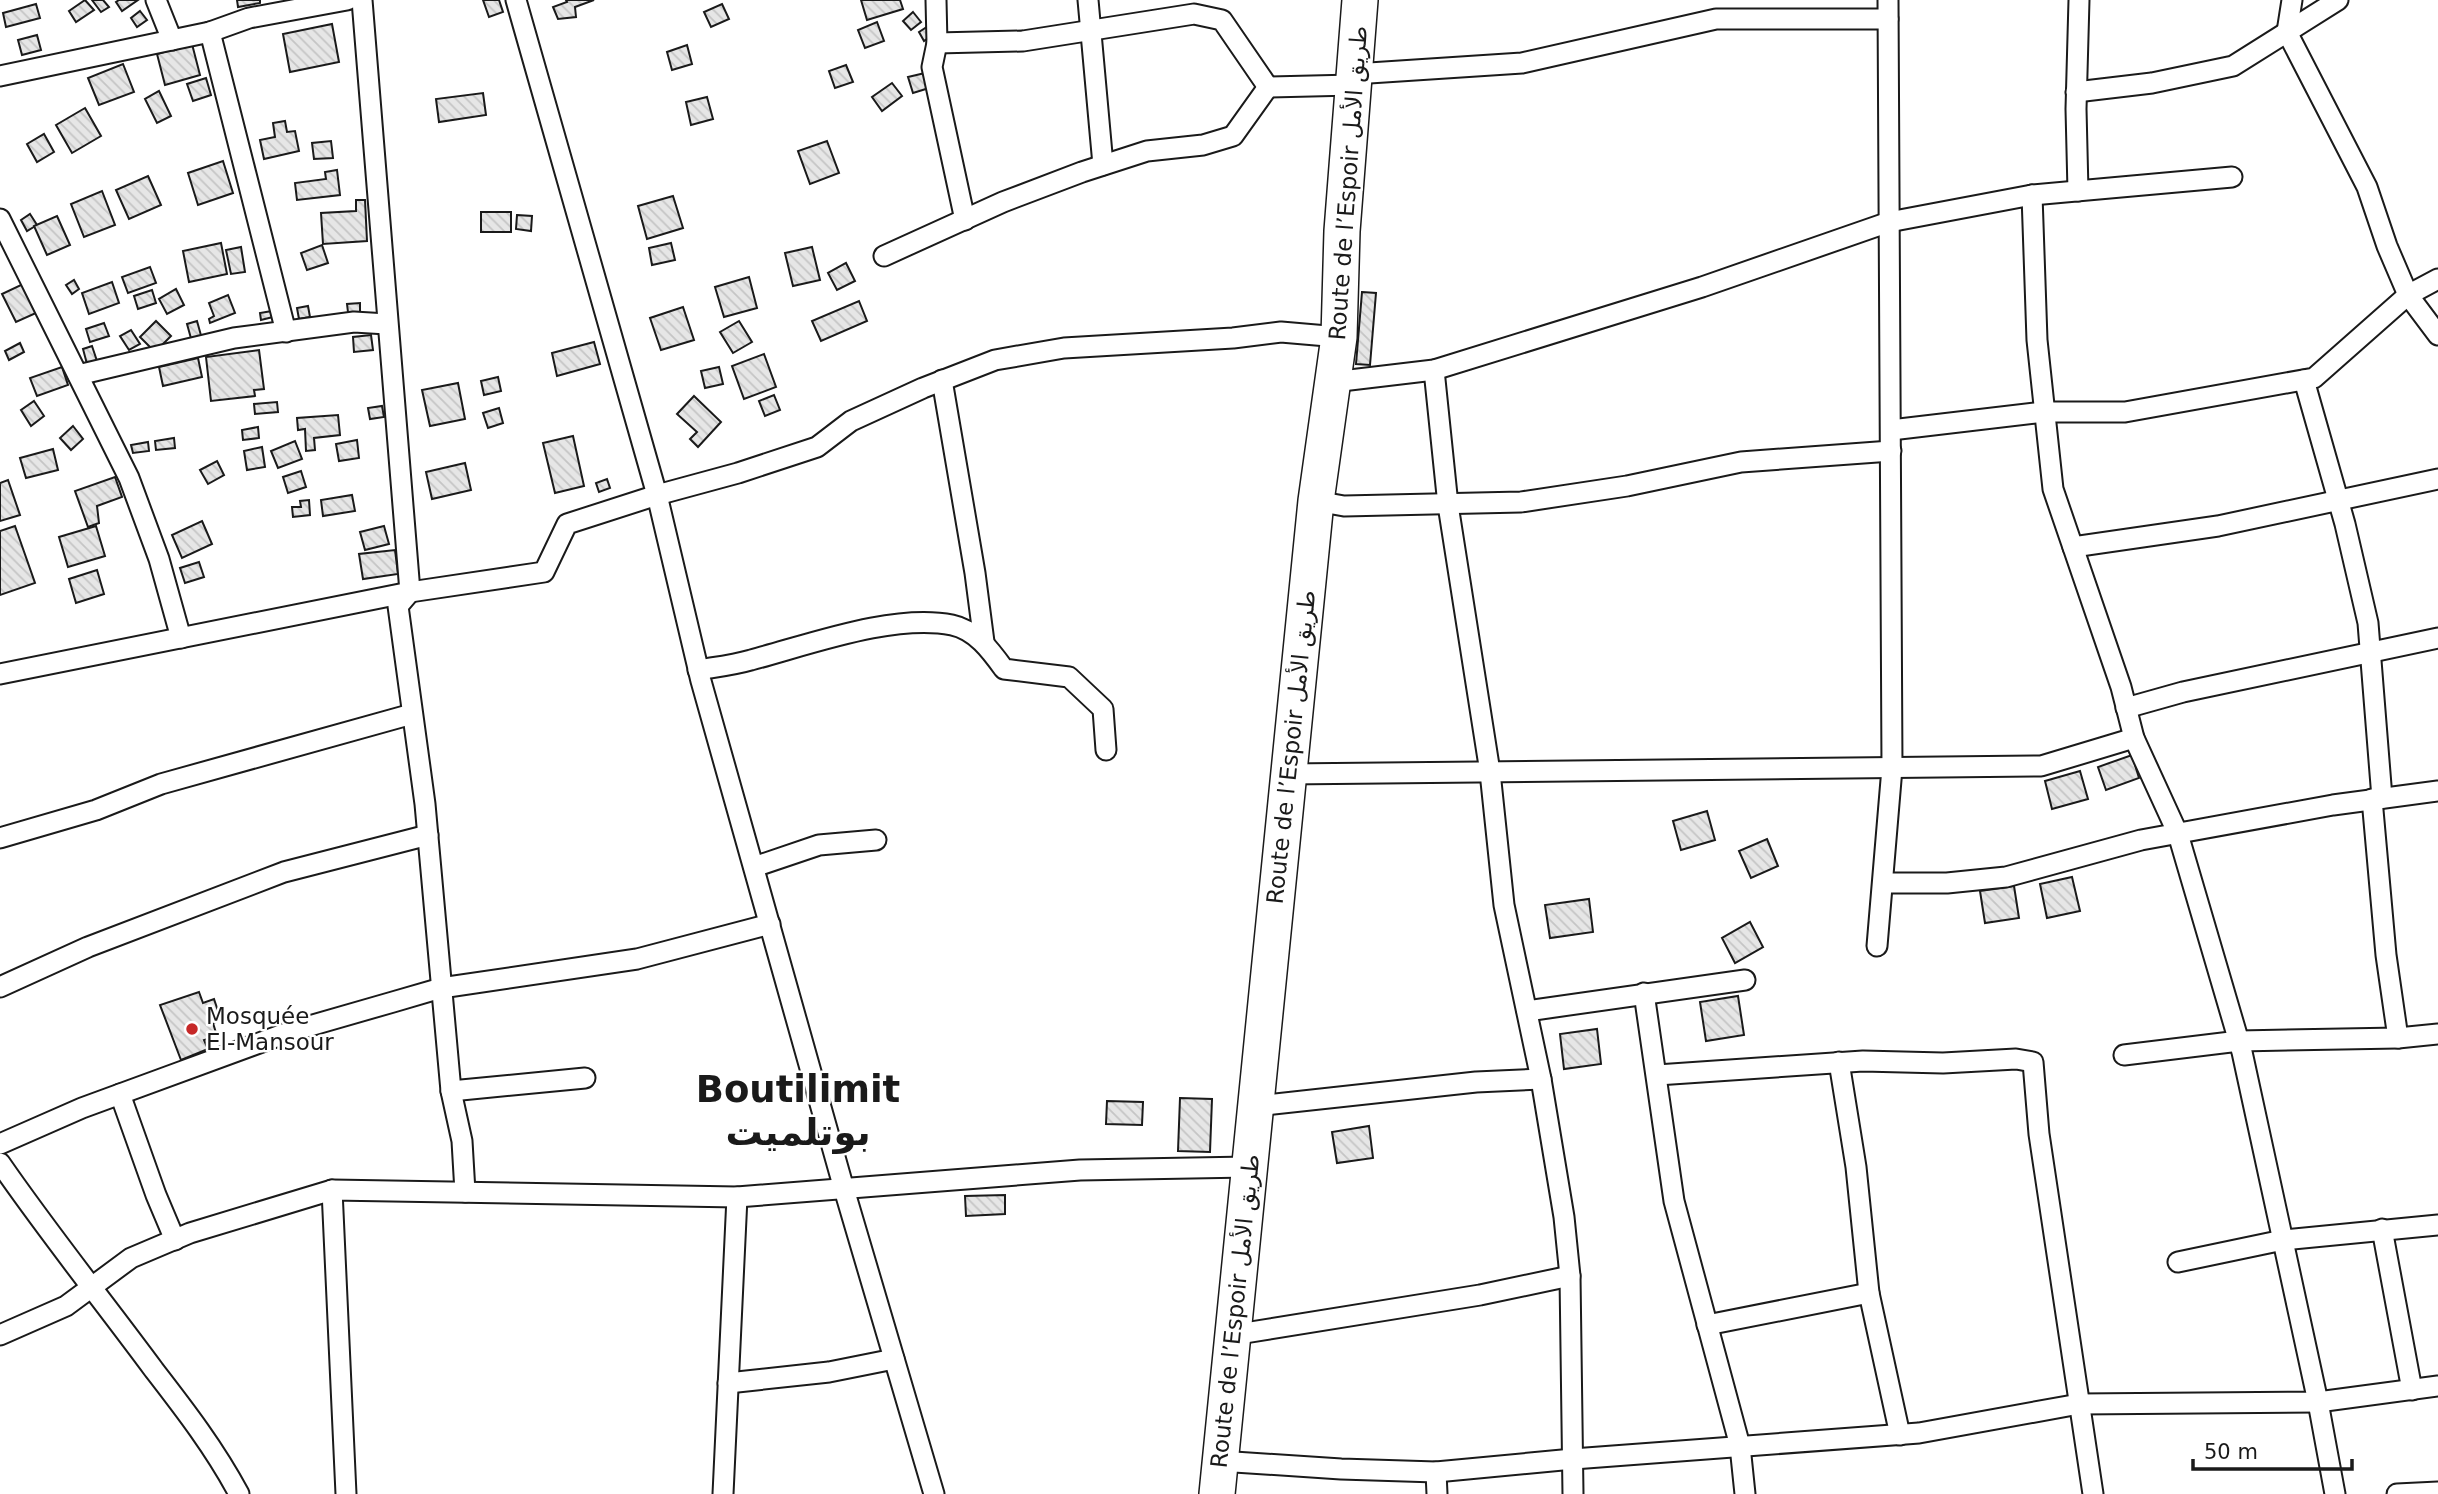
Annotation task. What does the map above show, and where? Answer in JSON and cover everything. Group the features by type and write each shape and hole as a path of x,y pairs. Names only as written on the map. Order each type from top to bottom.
{"highway":[{"name":"Route de l’Espoir طريق الأمل","path":"1218,1477 1287,774 1303,646 1316,501 1339,337 1342,231 1360,0"}],"street":[{"path":"156,0 172,40"},
{"path":"0,76 211,32 249,18 347,0"},
{"path":"362,0 410,592 398,606 428,835 451,1091 462,1141 465,1192"},
{"path":"516,0 657,495 698,670 769,924 934,1494"},
{"path":"936,0 937,43 932,67 965,220"},
{"path":"1088,0 1103,165"},
{"path":"2078,191 2076,92 2079,0"},
{"path":"2292,0 2287,32 2367,187 2387,246 2409,295 2438,335"},
{"path":"2076,92 2152,83 2232,66 2338,0"},
{"path":"884,256 1003,202 1103,165 1147,150 1203,145 1233,136 1268,87 1522,63 1716,19 1888,10 1892,768 1877,946"},
{"path":"937,43 1023,41 1194,14 1222,20 1268,87"},
{"path":"211,32 286,332"},
{"path":"1333,382 1434,370 1702,287 1889,222 2032,195 2232,177"},
{"path":"2032,195 2037,340 2053,489 2134,738 2178,834 2239,1041 2318,1402 2335,1494"},
{"path":"0,219 129,478 159,559 181,638"},
{"path":"1891,429 2044,412 2125,412 2314,378 2409,295 2438,279"},
{"path":"78,375 234,338 354,322 387,324"},
{"path":"0,674 410,592 544,572 567,524 817,447 851,421 942,380 995,360 1064,348 1221,339 1282,332 1339,337"},
{"path":"1434,370 1448,505 1490,772 1504,905 1541,1079 1564,1217 1570,1276 1573,1494"},
{"path":"942,380 984,642"},
{"path":"2304,380 2339,502 2368,623 2386,955 2398,1038"},
{"path":"1316,501 1344,506 1521,502 1627,486 1741,462 1891,451"},
{"path":"2073,547 2218,526 2438,479"},
{"path":"698,670 747,662 838,635 910,623 954,625 984,642 1004,669 1069,677 1103,709 1106,750"},
{"path":"2126,708 2183,692 2438,638"},
{"path":"0,838 96,810 161,784 412,714"},
{"path":"1287,774 2041,766 2134,738"},
{"path":"1883,883 1947,883 2006,877 2141,841 2377,799 2438,791"},
{"path":"0,988 88,947 284,872 428,835"},
{"path":"754,867 819,845 876,840"},
{"path":"0,1144 82,1108 292,1031 441,988 637,959 769,924"},
{"path":"1527,1011 1745,979"},
{"path":"1644,993 1674,1201 1740,1446 1745,1494"},
{"path":"2124,1055 2239,1041 2398,1038 2438,1034"},
{"path":"1657,1075 1839,1062 1942,1063 2017,1059 2033,1062 2039,1134 2093,1494"},
{"path":"1839,1062 1856,1167 1869,1293 1900,1435"},
{"path":"451,1091 585,1078"},
{"path":"1256,1106 1476,1082 1541,1079"},
{"path":"120,1094 175,1240"},
{"path":"0,1163 48,1233 93,1288 220,1457 239,1494"},
{"path":"0,1335 66,1306 131,1258 175,1240 332,1190 737,1197 1080,1170 1248,1167"},
{"path":"332,1190 346,1494"},
{"path":"723,1494 737,1197"},
{"path":"2178,1262 2283,1240 2438,1225"},
{"path":"2382,1229 2412,1390"},
{"path":"1232,1335 1480,1295 1570,1276"},
{"path":"1707,1325 1869,1293"},
{"path":"728,1383 829,1372 894,1359"},
{"path":"1218,1477 1341,1469 1436,1472 1919,1433 2079,1404 2318,1402 2438,1387"},
{"path":"1436,1472 1437,1494"},
{"path":"2396,1494 2438,1492"}],"building":[{"path":"85,0 94,10 76,22 69,11"},
{"path":"92,0 103,0 109,7 101,12"},
{"path":"138,0 122,11 116,2"},
{"path":"237,0 260,0 260,3 238,7"},
{"path":"483,0 499,0 503,12 489,17"},
{"path":"566,0 594,0 575,7 576,17 558,19 553,7 567,2"},
{"path":"861,0 900,0 903,9 867,20"},
{"path":"36,4 40,18 6,27 3,13"},
{"path":"722,4 729,19 711,27 704,12"},
{"path":"140,11 147,20 137,27 131,18"},
{"path":"913,12 921,22 911,30 903,21"},
{"path":"877,22 884,41 865,48 858,30"},
{"path":"332,24 339,62 290,72 283,34"},
{"path":"930,25 935,33 924,41 919,32"},
{"path":"37,35 41,50 22,55 18,40"},
{"path":"192,44 200,75 165,85 157,54"},
{"path":"687,45 692,64 672,70 667,52"},
{"path":"123,64 134,92 99,105 88,78"},
{"path":"846,65 853,82 835,88 829,71"},
{"path":"925,73 929,88 913,93 908,77"},
{"path":"206,78 211,95 193,101 187,84"},
{"path":"892,83 902,96 882,111 872,97"},
{"path":"159,91 171,116 157,123 145,99"},
{"path":"483,93 486,115 439,122 436,99"},
{"path":"707,97 713,119 691,125 686,102"},
{"path":"85,108 101,136 72,153 56,125"},
{"path":"285,121 287,132 295,131 299,151 264,159 260,140 275,137 273,123"},
{"path":"44,134 54,152 37,162 27,144"},
{"path":"331,141 333,158 314,159 312,143"},
{"path":"827,141 839,173 810,184 798,151"},
{"path":"223,161 233,193 198,205 188,173"},
{"path":"337,170 340,195 297,200 295,183 326,179 325,172"},
{"path":"148,176 161,205 129,219 116,190"},
{"path":"102,191 115,225 84,237 71,204"},
{"path":"673,196 683,228 647,239 638,206"},
{"path":"356,200 365,200 367,241 323,244 321,213 356,211"},
{"path":"481,212 511,212 511,232 481,232"},
{"path":"30,214 37,225 27,231 21,220"},
{"path":"517,215 532,216 531,231 516,229"},
{"path":"57,216 70,245 47,255 34,226"},
{"path":"221,243 227,274 189,282 183,251"},
{"path":"671,243 675,260 652,265 649,248"},
{"path":"322,245 328,263 307,270 301,253"},
{"path":"241,247 245,272 231,274 226,250"},
{"path":"812,247 820,280 793,286 785,253"},
{"path":"846,263 855,281 837,290 828,273"},
{"path":"150,267 156,283 128,293 122,277"},
{"path":"749,277 757,308 724,317 715,287"},
{"path":"74,280 79,289 72,294 66,285"},
{"path":"112,282 119,303 89,314 82,293"},
{"path":"23,284 36,313 16,322 2,294"},
{"path":"176,289 184,305 167,314 159,299"},
{"path":"152,290 156,303 138,309 134,296"},
{"path":"1362,292 1376,293 1370,365 1356,364"},
{"path":"228,295 235,313 210,323 209,319 214,316 209,303"},
{"path":"859,301 867,321 821,341 812,321"},
{"path":"360,303 360,312 348,312 347,304"},
{"path":"308,306 310,317 299,319 297,308"},
{"path":"683,307 694,340 661,350 650,318"},
{"path":"272,311 273,317 261,320 260,313"},
{"path":"156,321 171,336 155,352 140,337"},
{"path":"197,321 202,339 192,342 187,324"},
{"path":"739,321 752,342 733,353 720,332"},
{"path":"104,323 109,336 90,342 86,329"},
{"path":"131,330 140,344 129,350 120,336"},
{"path":"371,335 373,350 354,352 353,337"},
{"path":"594,342 600,364 557,376 552,353"},
{"path":"20,343 24,352 9,360 5,351"},
{"path":"92,346 97,361 87,364 83,349"},
{"path":"259,350 264,389 254,390 255,396 211,401 206,357"},
{"path":"764,354 776,387 744,399 732,366"},
{"path":"198,358 202,377 163,386 159,367"},
{"path":"62,367 68,385 37,396 30,378"},
{"path":"719,367 723,384 705,388 701,371"},
{"path":"498,377 501,391 484,395 481,381"},
{"path":"458,383 465,419 430,426 422,390"},
{"path":"774,395 780,410 765,416 759,401"},
{"path":"694,396 721,422 698,447 690,439 697,432 677,414"},
{"path":"34,401 44,416 31,426 21,410"},
{"path":"277,402 278,412 255,414 254,404"},
{"path":"382,406 384,417 370,419 368,408"},
{"path":"499,408 503,423 488,428 483,413"},
{"path":"338,415 340,435 314,438 315,450 306,451 305,429 298,430 297,418"},
{"path":"73,426 83,439 71,450 60,438"},
{"path":"258,427 259,438 243,440 242,430"},
{"path":"573,436 584,486 555,493 543,443"},
{"path":"174,438 175,448 156,450 155,441"},
{"path":"357,440 359,458 339,461 336,444"},
{"path":"295,441 302,459 278,468 271,451"},
{"path":"148,442 149,451 133,453 131,445"},
{"path":"262,447 265,467 247,470 244,451"},
{"path":"53,449 58,470 26,478 20,458"},
{"path":"217,461 224,475 208,484 200,470"},
{"path":"465,463 471,490 432,499 426,472"},
{"path":"301,471 306,487 288,493 283,477"},
{"path":"115,477 122,497 97,506 99,523 88,527 75,491"},
{"path":"607,479 610,488 599,492 596,483"},
{"path":"8,480 20,515 0,521 0,483"},
{"path":"352,495 355,511 323,516 321,500"},
{"path":"309,500 310,515 293,517 292,507 301,507 300,501"},
{"path":"202,521 212,544 182,558 172,535"},
{"path":"15,526 35,583 0,595 0,531"},
{"path":"96,526 105,556 68,567 59,537"},
{"path":"384,526 389,544 365,550 360,532"},
{"path":"395,550 398,574 363,579 359,554"},
{"path":"199,562 204,577 185,583 180,568"},
{"path":"97,570 104,594 76,603 69,579"},
{"path":"2132,755 2139,778 2106,790 2098,767"},
{"path":"2080,771 2088,799 2052,809 2045,781"},
{"path":"1707,811 1715,840 1681,850 1673,821"},
{"path":"1767,839 1778,866 1751,878 1739,851"},
{"path":"2072,877 2080,911 2047,918 2040,884"},
{"path":"2014,886 2019,918 1985,923 1980,891"},
{"path":"1589,899 1593,932 1550,938 1545,905"},
{"path":"1750,922 1763,947 1735,963 1722,938"},
{"name":"Mosquée El-Mansour","path":"199,992 203,1003 214,999 221,1020 213,1023 217,1036 204,1040 208,1049 181,1060 160,1005"},
{"path":"1738,996 1744,1035 1706,1041 1700,1002"},
{"path":"1597,1029 1601,1064 1564,1069 1560,1034"},
{"path":"1180,1098 1212,1099 1210,1152 1178,1151"},
{"path":"1107,1101 1143,1102 1142,1125 1106,1124"},
{"path":"1369,1126 1373,1158 1337,1163 1332,1132"},
{"path":"1005,1195 1005,1214 966,1216 965,1196"}],"place":[{"name":"Mosquée El-Mansour","path":"192,1029"}],"district":[{"name":"Boutilimit بوتلميت","path":"798,1110"}]}
